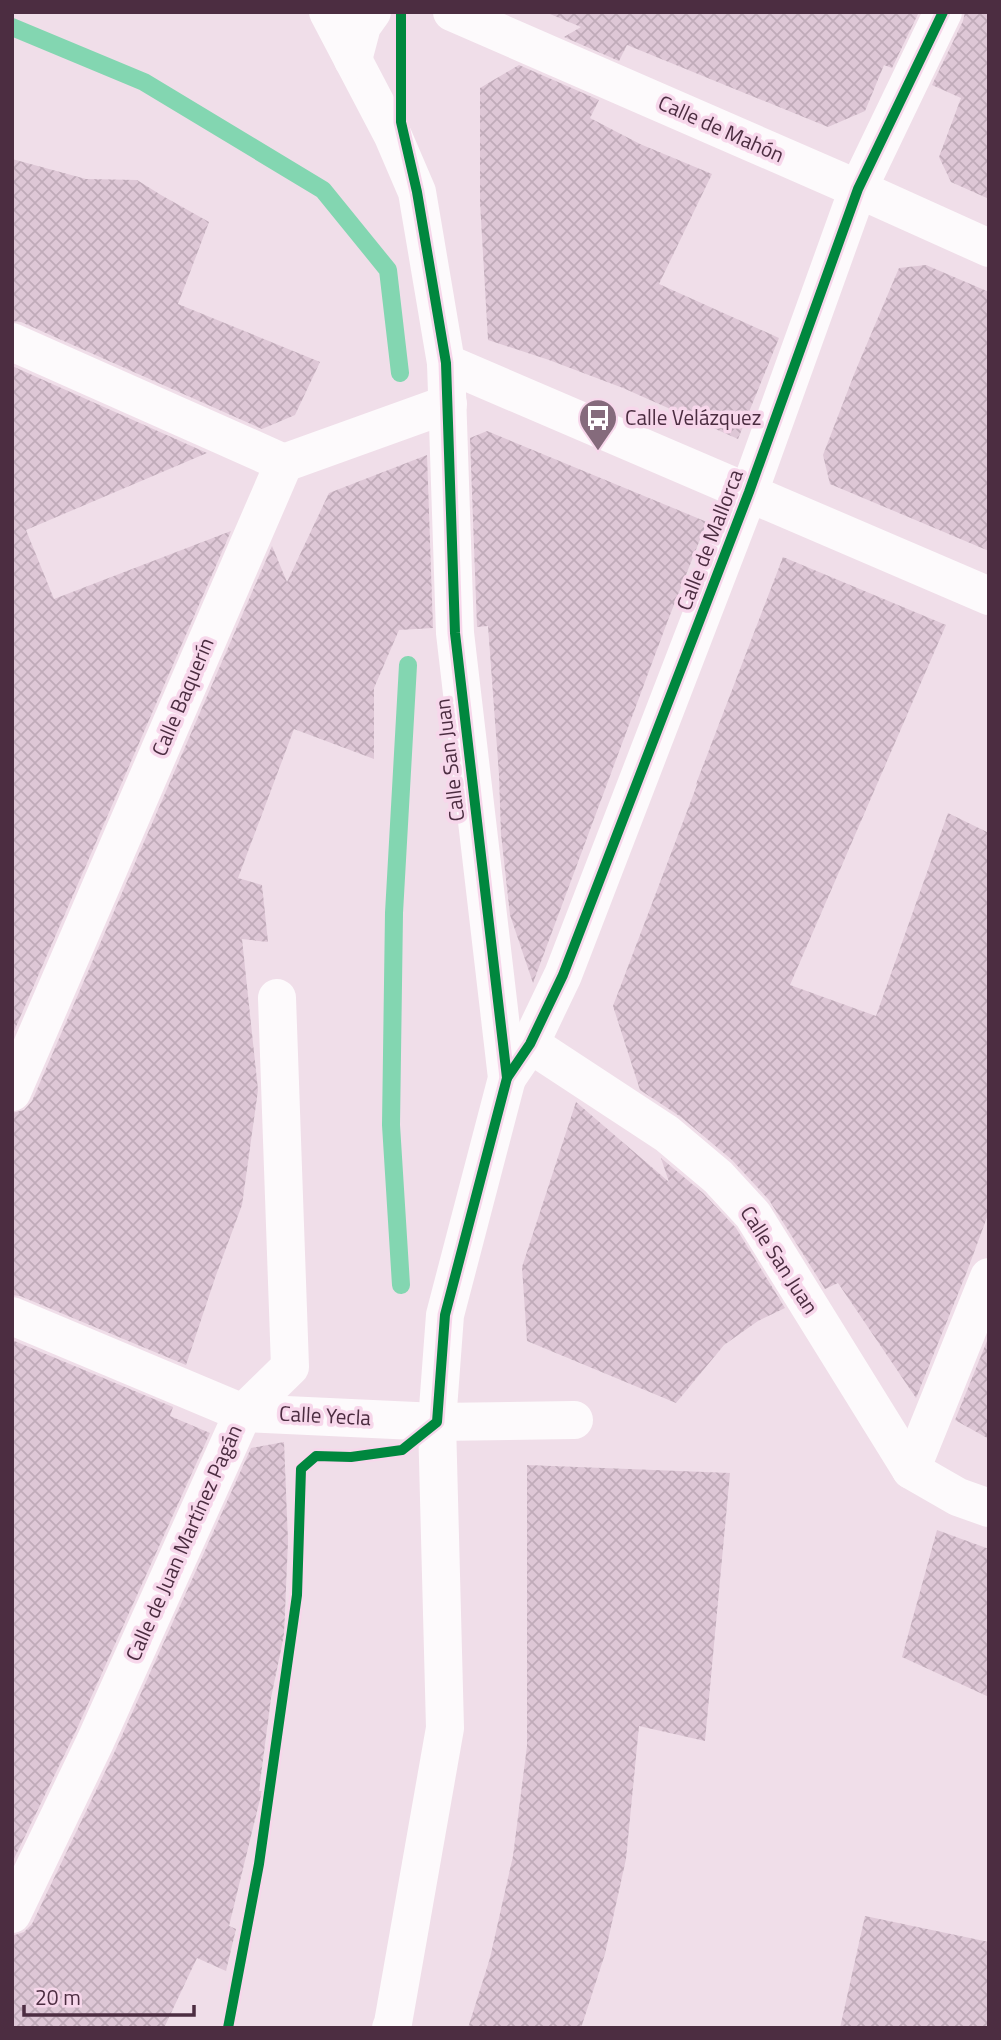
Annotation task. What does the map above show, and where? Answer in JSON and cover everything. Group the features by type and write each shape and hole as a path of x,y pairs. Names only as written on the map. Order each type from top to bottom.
{"street":[{"name":"Calle San Juan","path":"328,12 393,136 417,192 446,363 455,633 507,1078 444,1315 437,1422 445,1728 391,2028"},
{"path":"353,60 362,26 372,12"},
{"name":"Calle de Mahón","path":"452,12 989,248"},
{"name":"Calle de Mallorca","path":"507,1078 530,1044 563,975 749,492 858,189 943,12"},
{"path":"12,342 284,463 448,404"},
{"path":"446,363 989,596"},
{"name":"Calle Baquerín","path":"12,1092 284,463"},
{"name":"Calle de Juan Martínez Pagán","path":"12,1914 95,1742 243,1413 290,1367 277,998"},
{"name":"Calle San Juan","path":"530,1044 667,1134 718,1177 753,1215 911,1471 958,1497 989,1508"},
{"path":"911,1471 989,1277"},
{"name":"Calle Yecla","path":"12,1316 243,1413 437,1422 574,1420"}],"building":[{"path":"550,12 919,12 892,68 884,65 865,111 828,127 627,45 619,61 564,37 581,27"},
{"path":"965,12 989,12 989,199 951,182 939,157 961,98 932,85"},
{"path":"519,65 599,100 590,118 640,144 712,174 659,284 779,338 738,439 623,388 488,340 480,202 480,88"},
{"path":"12,159 86,179 137,180 209,222 178,304 320,362 295,415 262,429 21,322 12,321"},
{"path":"926,265 989,292 989,551 830,484 823,455 899,268"},
{"path":"12,366 207,453 26,530 54,599 231,531 12,1036"},
{"path":"487,431 707,522 533,983 510,915 501,834 488,626 477,627 470,438"},
{"path":"427,455 433,628 399,630 374,688 374,759 294,729 238,878 262,885 268,942 242,939 258,1090 242,1205 186,1365 12,1295 12,1113 24,1110 32,1101 272,546 287,582 329,493"},
{"path":"783,557 946,625 790,985 876,1016 948,813 989,833 989,1212 916,1398 838,1283 825,1289 769,1200 732,1160 681,1117 640,1090 613,1006"},
{"path":"576,1102 669,1182 661,1158 703,1193 736,1228 785,1308 758,1321 724,1345 676,1403 527,1341 522,1267"},
{"path":"989,1336 989,1439 955,1420"},
{"path":"12,1340 173,1407 170,1416 210,1433 75,1733 12,1863"},
{"path":"284,1442 288,1541 284,1635 271,1698 259,1791 262,1791 229,1926 236,1929 226,1971 197,1958 164,2028 12,2028 12,1936 24,1932 32,1924 115,1751 251,1448"},
{"path":"527,1465 730,1473 705,1741 639,1726 626,1859 605,1954 581,2028 468,2028 490,1958 513,1856 527,1746"},
{"path":"937,1530 989,1549 989,1697 902,1657"},
{"path":"865,1916 989,1942 989,2028 840,2028"}],"waterway":[{"path":"12,27 144,82 323,190 388,270 400,373"},
{"path":"401,1285 391,1125 394,913 408,665"}],"cycle path":[{"path":"228,2028 259,1864 297,1595 301,1469 316,1456 351,1457 402,1450 437,1422 445,1315 507,1078 455,633 446,363 417,192 401,122 401,12"},
{"path":"507,1078 530,1044 563,975 749,492 858,189 943,12"}],"place":[{"name":"Calle Velázquez","path":"598,452"}]}
